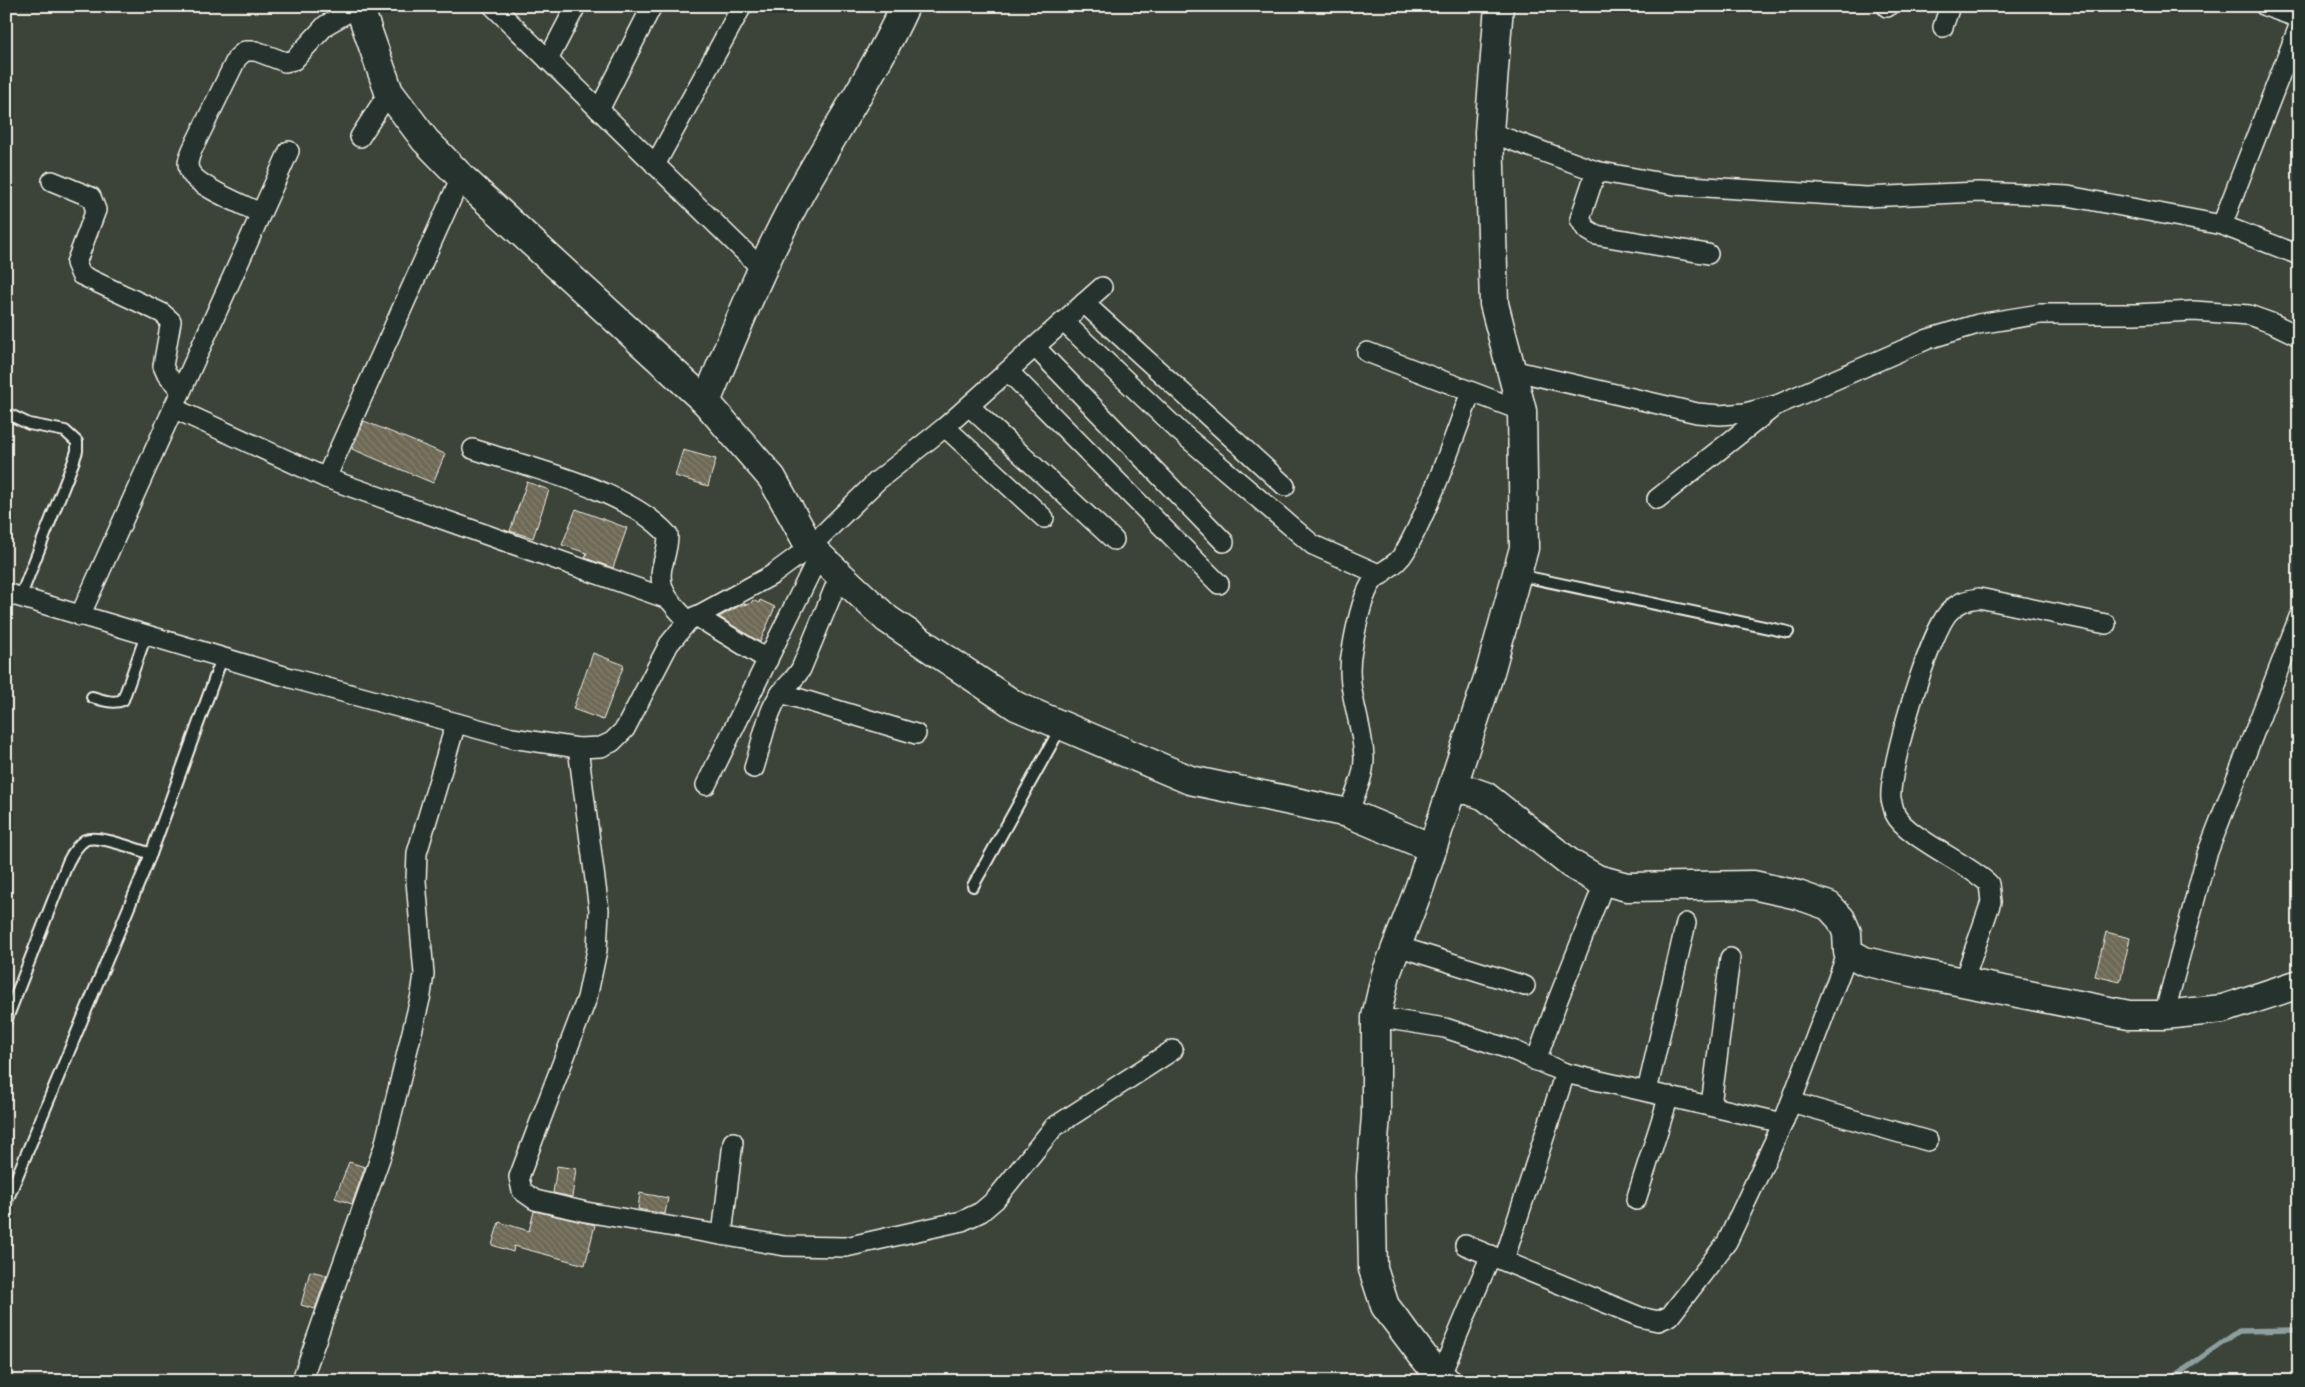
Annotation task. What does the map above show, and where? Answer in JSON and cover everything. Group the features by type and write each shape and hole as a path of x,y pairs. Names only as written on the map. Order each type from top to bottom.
{"street":[{"path":"260,213 198,182 190,173 188,163 192,150 237,58 245,52 256,52 285,62 294,60 326,25 359,6 389,92 424,140 706,402 772,478 814,551 887,619 1016,706 1190,780 1348,813 1432,848"},
{"path":"548,60 576,6"},
{"path":"599,110 652,6"},
{"path":"655,165 742,6"},
{"path":"706,402 763,270 799,195 887,46 905,6"},
{"path":"1499,6 1489,132 1494,304 1522,411 1524,548 1490,672 1452,790 1386,974 1376,1017 1376,1116 1371,1176 1374,1269 1385,1306 1443,1379 1497,1257 1565,1073"},
{"path":"1943,27 1950,6"},
{"path":"2265,6 2299,18"},
{"path":"495,7 763,270"},
{"path":"2222,224 2299,26"},
{"path":"360,137 389,92"},
{"path":"1489,132 1596,170 1674,185 1866,197 1979,192 2068,196 2222,224 2299,255"},
{"path":"80,616 288,151"},
{"path":"1596,170 1580,219 1586,229 1596,235 1708,254"},
{"path":"326,478 462,177"},
{"path":"52,181 91,197 96,210 76,263 82,275 162,313 171,320 163,366 167,375 181,390"},
{"path":"13,596 222,658 512,738 578,748 601,747 612,742 625,729 669,644 692,619 814,551 877,481 945,427 1102,287"},
{"path":"1084,303 1285,486"},
{"path":"1511,370 1697,413 1720,415 1745,414 1777,405 1928,339 1978,324 2040,314 2136,314 2194,311 2249,316 2298,334"},
{"path":"1064,322 1178,430 1313,546 1381,575"},
{"path":"1035,347 1224,542"},
{"path":"1367,352 1522,411"},
{"path":"1008,371 1219,584"},
{"path":"1348,813 1359,782 1364,760 1350,688 1349,669 1352,650 1368,590 1374,580 1396,564 1405,551 1431,496 1471,392"},
{"path":"1657,499 1777,405"},
{"path":"969,406 1114,540"},
{"path":"173,408 326,478 668,599 692,619 768,660"},
{"path":"945,427 1044,518"},
{"path":"473,449 616,497 660,526 668,535 668,548 662,567 660,584 668,599"},
{"path":"706,785 768,660 814,551"},
{"path":"754,768 774,705 781,693 794,682 801,669 840,575"},
{"path":"1963,983 1991,902 1989,884 1979,874 1953,859 1909,828 1896,815 1891,799 1892,783 1913,694 1938,628 1948,612 1962,600 1979,598 2106,624"},
{"path":"2164,1015 2206,854 2299,617"},
{"path":"781,693 916,734"},
{"path":"304,1374 384,1147 421,996 423,958 416,881 417,853 456,723"},
{"path":"578,748 598,910 597,950 587,998 519,1176 522,1191 535,1200 586,1212 785,1246 846,1247 962,1221 981,1212 995,1200 1054,1127 1173,1050"},
{"path":"1452,790 1468,790 1485,796 1571,864 1605,881 1627,887 1754,885 1798,895 1829,906 1841,919 1847,933 1848,952 1783,1123 1727,1242 1670,1316 1658,1321 1640,1317 1465,1245"},
{"path":"1536,1060 1605,881"},
{"path":"1647,1091 1686,923"},
{"path":"1397,946 1525,986"},
{"path":"1848,952 1864,961 1963,983 2130,1015 2164,1015 2223,1009 2299,984"},
{"path":"1711,1105 1730,958"},
{"path":"1376,1017 1445,1028 1515,1051 1565,1073 1783,1123"},
{"path":"1636,1200 1669,1096"},
{"path":"1791,1102 1928,1141"},
{"path":"722,1236 733,1142"}],"lane":[{"path":"6,413 29,424 65,431 77,442 77,451 73,464 13,596"},
{"path":"1517,574 1788,632"},
{"path":"92,697 118,702 123,700 146,636"},
{"path":"6,1203 151,854 222,658"},
{"path":"973,886 1062,726"},
{"path":"6,1021 68,862 76,848 86,840 99,839 151,854"}],"building":[{"path":"364,421 445,454 433,483 352,449"},
{"path":"683,450 716,459 708,486 675,476"},
{"path":"527,482 549,490 533,538 510,531"},
{"path":"576,509 627,528 613,568 585,558 587,553 562,545"},
{"path":"753,600 759,603 760,600 775,607 760,642 719,617 741,605 750,604"},
{"path":"593,653 624,665 603,720 573,709"},
{"path":"2106,932 2130,938 2120,982 2095,976"},
{"path":"349,1162 365,1167 352,1204 335,1198"},
{"path":"557,1166 576,1169 572,1197 553,1193"},
{"path":"640,1193 668,1198 665,1214 638,1209"},
{"path":"534,1211 595,1225 585,1265 514,1246 513,1252 492,1245 499,1222 529,1231"},
{"path":"310,1271 327,1275 315,1309 301,1305"}],"waterway":[{"path":"2168,1381 2239,1331 2299,1330"}]}
